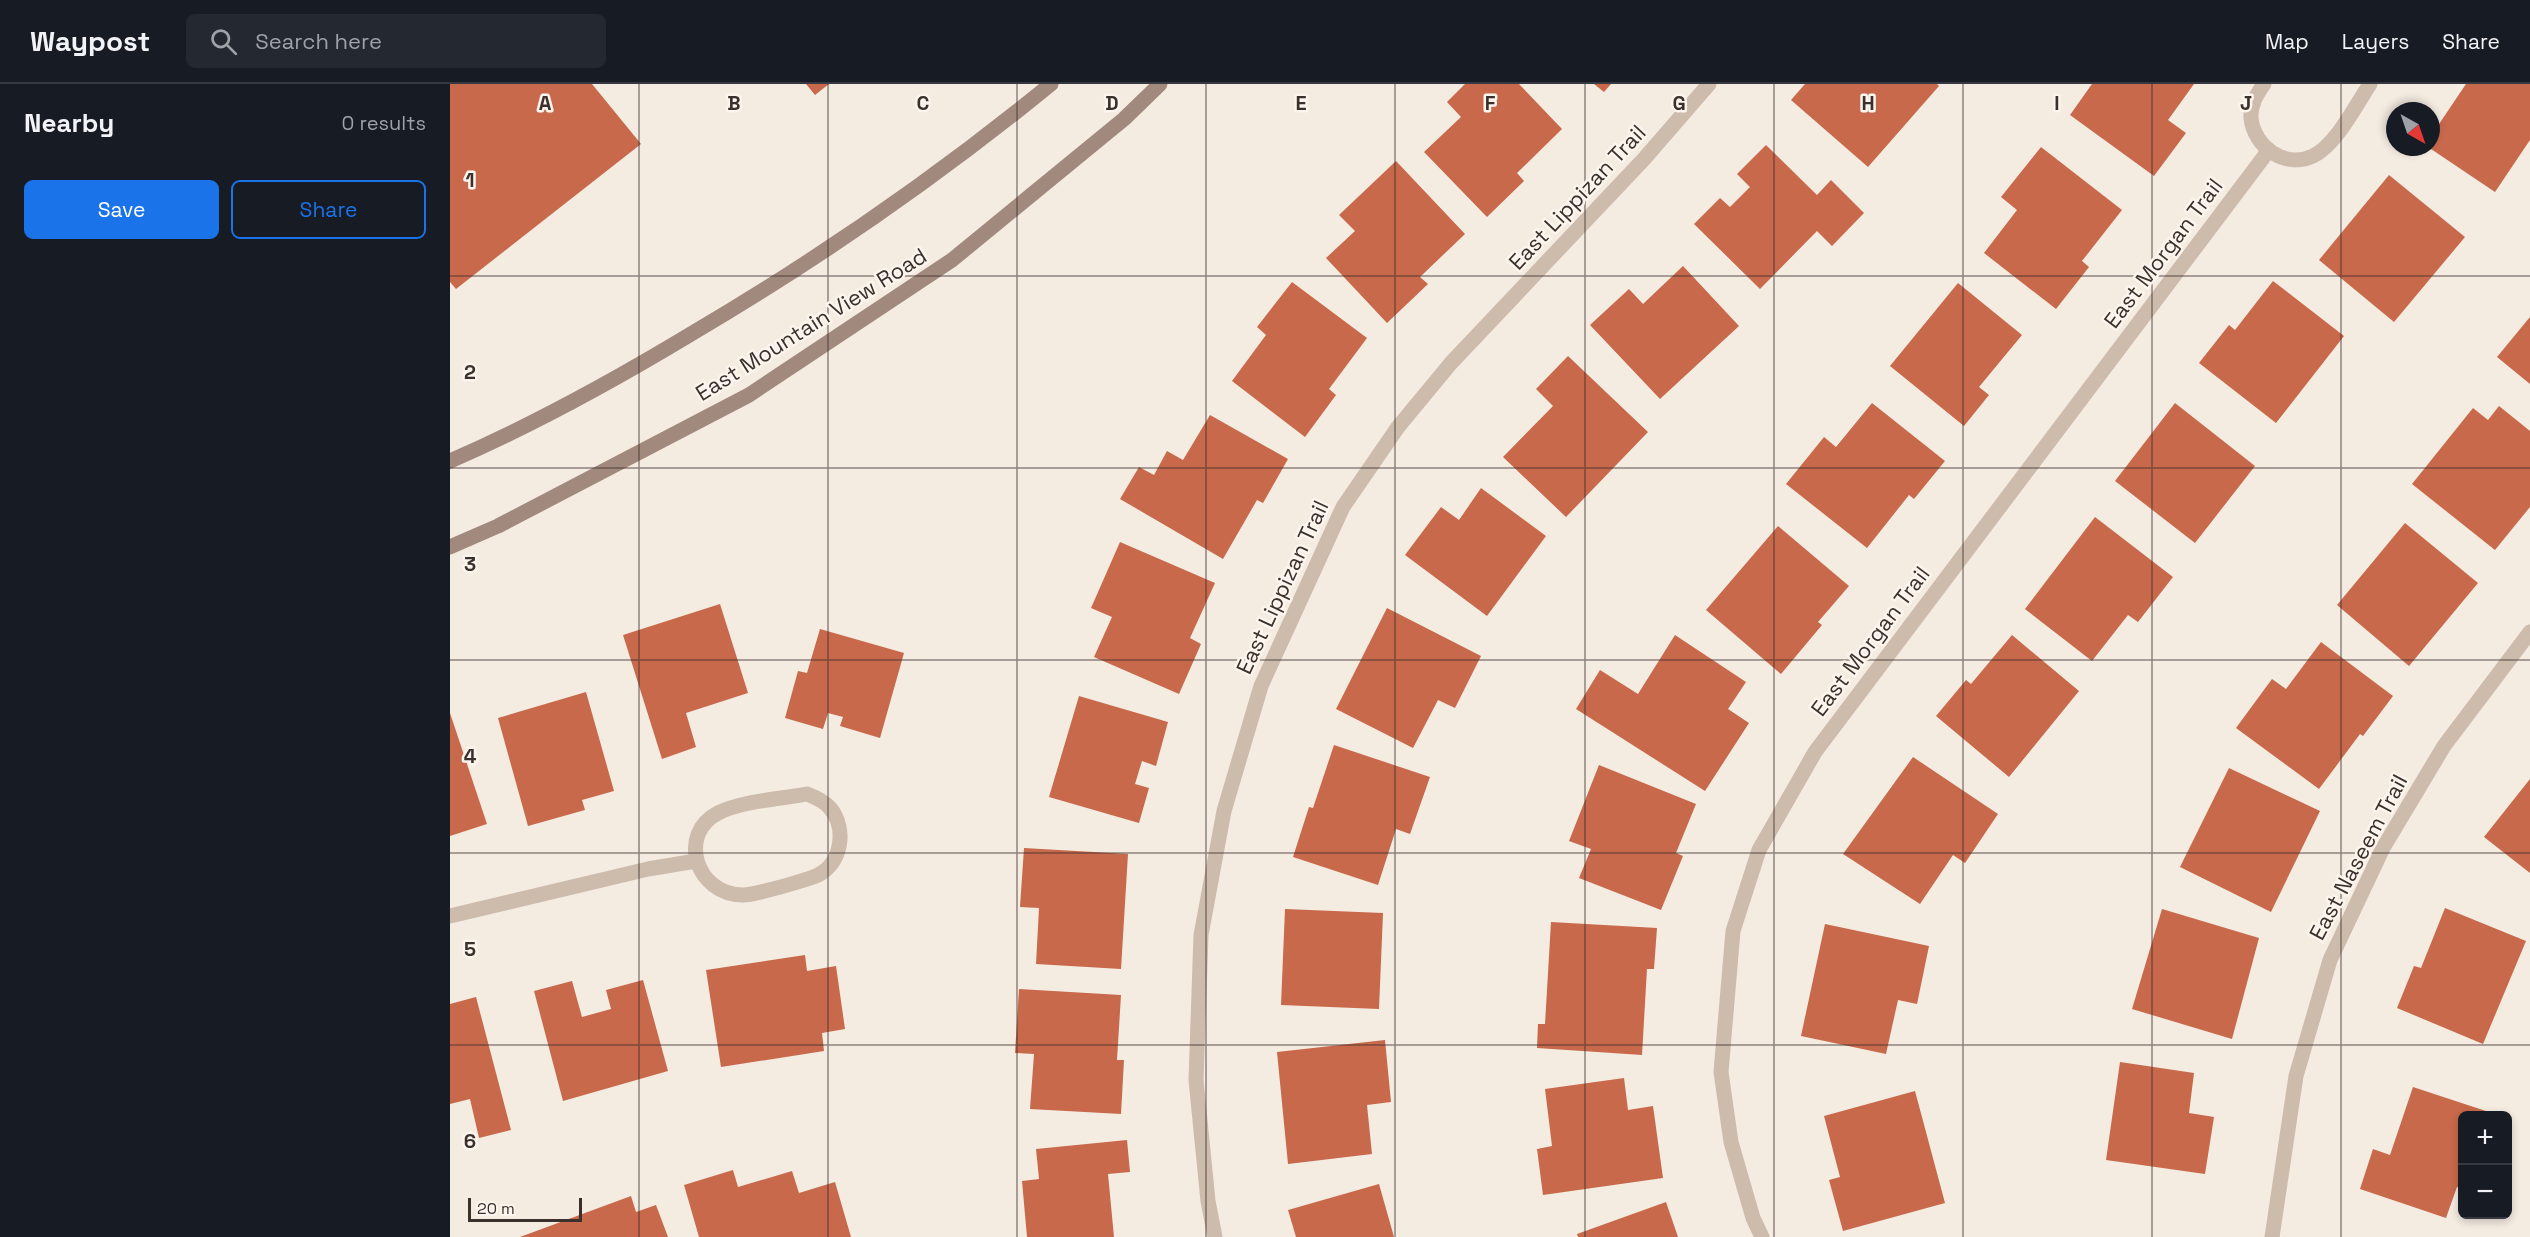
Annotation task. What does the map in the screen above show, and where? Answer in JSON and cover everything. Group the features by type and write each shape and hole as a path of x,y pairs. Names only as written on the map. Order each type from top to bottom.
{"main road":[{"path":"450,461 608,383 772,286 974,146 1051,84"},
{"name":"East Mountain View Road","path":"450,547 498,526 749,395 952,260 1114,127 1160,84"}],"street":[{"name":"East Lippizan Trail","path":"1215,1237 1208,1201 1196,1080 1202,935 1224,811 1261,686 1343,507 1398,427 1451,363 1644,159 1708,84"},
{"path":"2264,84 2253,102 2251,116 2254,130 2263,146 2286,159 2298,160 2312,156 2328,146 2370,84"},
{"name":"East Morgan Trail","path":"1761,1237 1753,1218 1731,1142 1721,1072 1733,931 1759,850 1815,752 2269,150"},
{"name":"East Naseem Trail","path":"2272,1237 2296,1076 2330,960 2383,848 2444,746 2530,632"},
{"path":"807,794 820,799 837,819 840,842 837,855 818,875 746,896 726,894 705,878 696,861 699,836 706,824 716,814 734,807 807,794"},
{"path":"450,916 648,869 696,861"}],"building":[{"path":"450,84 592,84 641,144 456,289 450,282"},
{"path":"806,84 829,84 815,95"},
{"path":"1465,84 1519,84 1562,129 1517,173 1524,181 1487,217 1424,152 1461,117 1447,102"},
{"path":"1594,84 1611,84 1604,92"},
{"path":"1805,84 1937,84 1939,86 1868,167 1791,100"},
{"path":"2092,84 2194,84 2168,120 2186,133 2154,176 2070,115"},
{"path":"2466,84 2530,84 2530,140 2495,192 2440,155 2440,123"},
{"path":"1766,145 1817,195 1831,180 1864,213 1832,246 1817,231 1760,289 1694,224 1720,198 1730,207 1750,187 1737,174"},
{"path":"2041,147 2122,210 2082,261 2089,267 2056,309 1984,253 2017,210 2001,197"},
{"path":"1396,161 1465,234 1420,277 1428,284 1387,323 1326,258 1355,231 1339,215"},
{"path":"2389,175 2465,237 2394,322 2319,260"},
{"path":"1683,266 1739,326 1660,399 1590,325 1629,289 1643,304"},
{"path":"2273,281 2344,336 2276,423 2199,363 2229,325 2235,330"},
{"path":"1292,282 1367,338 1329,389 1336,395 1305,437 1232,381 1266,335 1257,327"},
{"path":"1958,283 2022,335 1979,387 1989,395 1964,426 1890,366"},
{"path":"2530,317 2530,384 2497,357"},
{"path":"1568,356 1648,432 1566,517 1503,457 1553,406 1536,389"},
{"path":"1872,403 1945,461 1914,499 1909,495 1867,548 1786,484 1824,437 1836,447"},
{"path":"2175,403 2255,466 2195,543 2115,481"},
{"path":"2499,406 2530,431 2530,507 2495,550 2412,484 2473,408 2488,420"},
{"path":"1210,415 1288,459 1263,503 1257,500 1223,559 1120,499 1139,467 1154,475 1167,451 1183,460"},
{"path":"1481,488 1546,536 1487,616 1405,555 1441,507 1459,520"},
{"path":"2095,517 2173,577 2138,622 2128,615 2092,661 2025,609"},
{"path":"2405,523 2478,583 2409,666 2337,605"},
{"path":"1778,526 1849,586 1818,622 1822,625 1781,674 1706,610"},
{"path":"1120,542 1215,583 1190,638 1201,644 1179,694 1094,657 1112,617 1091,608"},
{"path":"720,604 748,693 686,713 696,747 662,759 623,635"},
{"path":"1387,608 1481,656 1455,708 1438,700 1413,748 1336,709"},
{"path":"820,629 904,653 880,738 840,726 843,717 828,713 823,729 785,718 798,671 807,673"},
{"path":"1675,635 1746,682 1728,709 1749,723 1705,791 1576,709 1600,670 1638,694"},
{"path":"2012,635 2079,691 2009,777 1936,716 1966,680 1971,684"},
{"path":"2321,642 2393,696 2363,736 2360,734 2319,789 2236,728 2272,679 2286,689"},
{"path":"586,692 614,791 582,800 585,810 528,826 498,718"},
{"path":"1079,696 1168,722 1156,766 1142,761 1135,784 1149,788 1139,823 1049,797"},
{"path":"450,713 487,824 450,836"},
{"path":"1334,745 1430,777 1410,834 1396,829 1378,885 1293,857 1309,807 1313,808"},
{"path":"1913,757 1998,814 1965,863 1953,855 1920,904 1843,854"},
{"path":"1599,765 1696,804 1676,853 1683,856 1661,910 1579,878 1591,849 1569,841"},
{"path":"2229,768 2320,811 2271,912 2180,867"},
{"path":"2530,779 2530,873 2484,837"},
{"path":"1024,848 1128,854 1121,969 1036,964 1039,908 1020,907"},
{"path":"2445,908 2526,941 2483,1044 2397,1008 2414,966 2421,968"},
{"path":"1285,909 1383,913 1379,1009 1281,1005"},
{"path":"2162,909 2259,938 2232,1039 2132,1009"},
{"path":"1551,922 1657,928 1654,969 1647,969 1642,1055 1537,1048 1538,1024 1545,1024"},
{"path":"1825,924 1929,946 1917,1004 1898,1000 1886,1054 1801,1036"},
{"path":"805,955 807,971 836,966 845,1029 822,1033 824,1051 721,1067 706,970"},
{"path":"643,980 668,1071 563,1101 534,991 572,981 582,1017 611,1009 606,990"},
{"path":"1019,989 1121,995 1117,1060 1124,1060 1121,1114 1030,1109 1034,1054 1015,1053"},
{"path":"476,997 511,1130 479,1138 470,1099 450,1104 450,1004"},
{"path":"1385,1040 1391,1102 1367,1105 1372,1154 1288,1164 1277,1052"},
{"path":"2120,1062 2194,1073 2189,1113 2214,1117 2205,1174 2106,1160"},
{"path":"1624,1078 1628,1110 1653,1106 1663,1178 1543,1195 1537,1149 1552,1146 1545,1089"},
{"path":"2413,1087 2486,1111 2458,1111 2458,1187 2446,1218 2360,1189 2373,1149 2390,1155"},
{"path":"1915,1091 1945,1203 1843,1231 1829,1180 1840,1177 1824,1116"},
{"path":"1127,1140 1130,1172 1108,1174 1114,1237 1027,1237 1022,1181 1039,1179 1036,1149"},
{"path":"733,1170 738,1187 792,1171 799,1193 835,1182 851,1237 699,1237 684,1185"},
{"path":"1379,1184 1394,1237 1296,1237 1288,1210"},
{"path":"631,1196 636,1212 656,1205 668,1237 520,1237"},
{"path":"1666,1202 1678,1237 1578,1237 1577,1234"}]}
